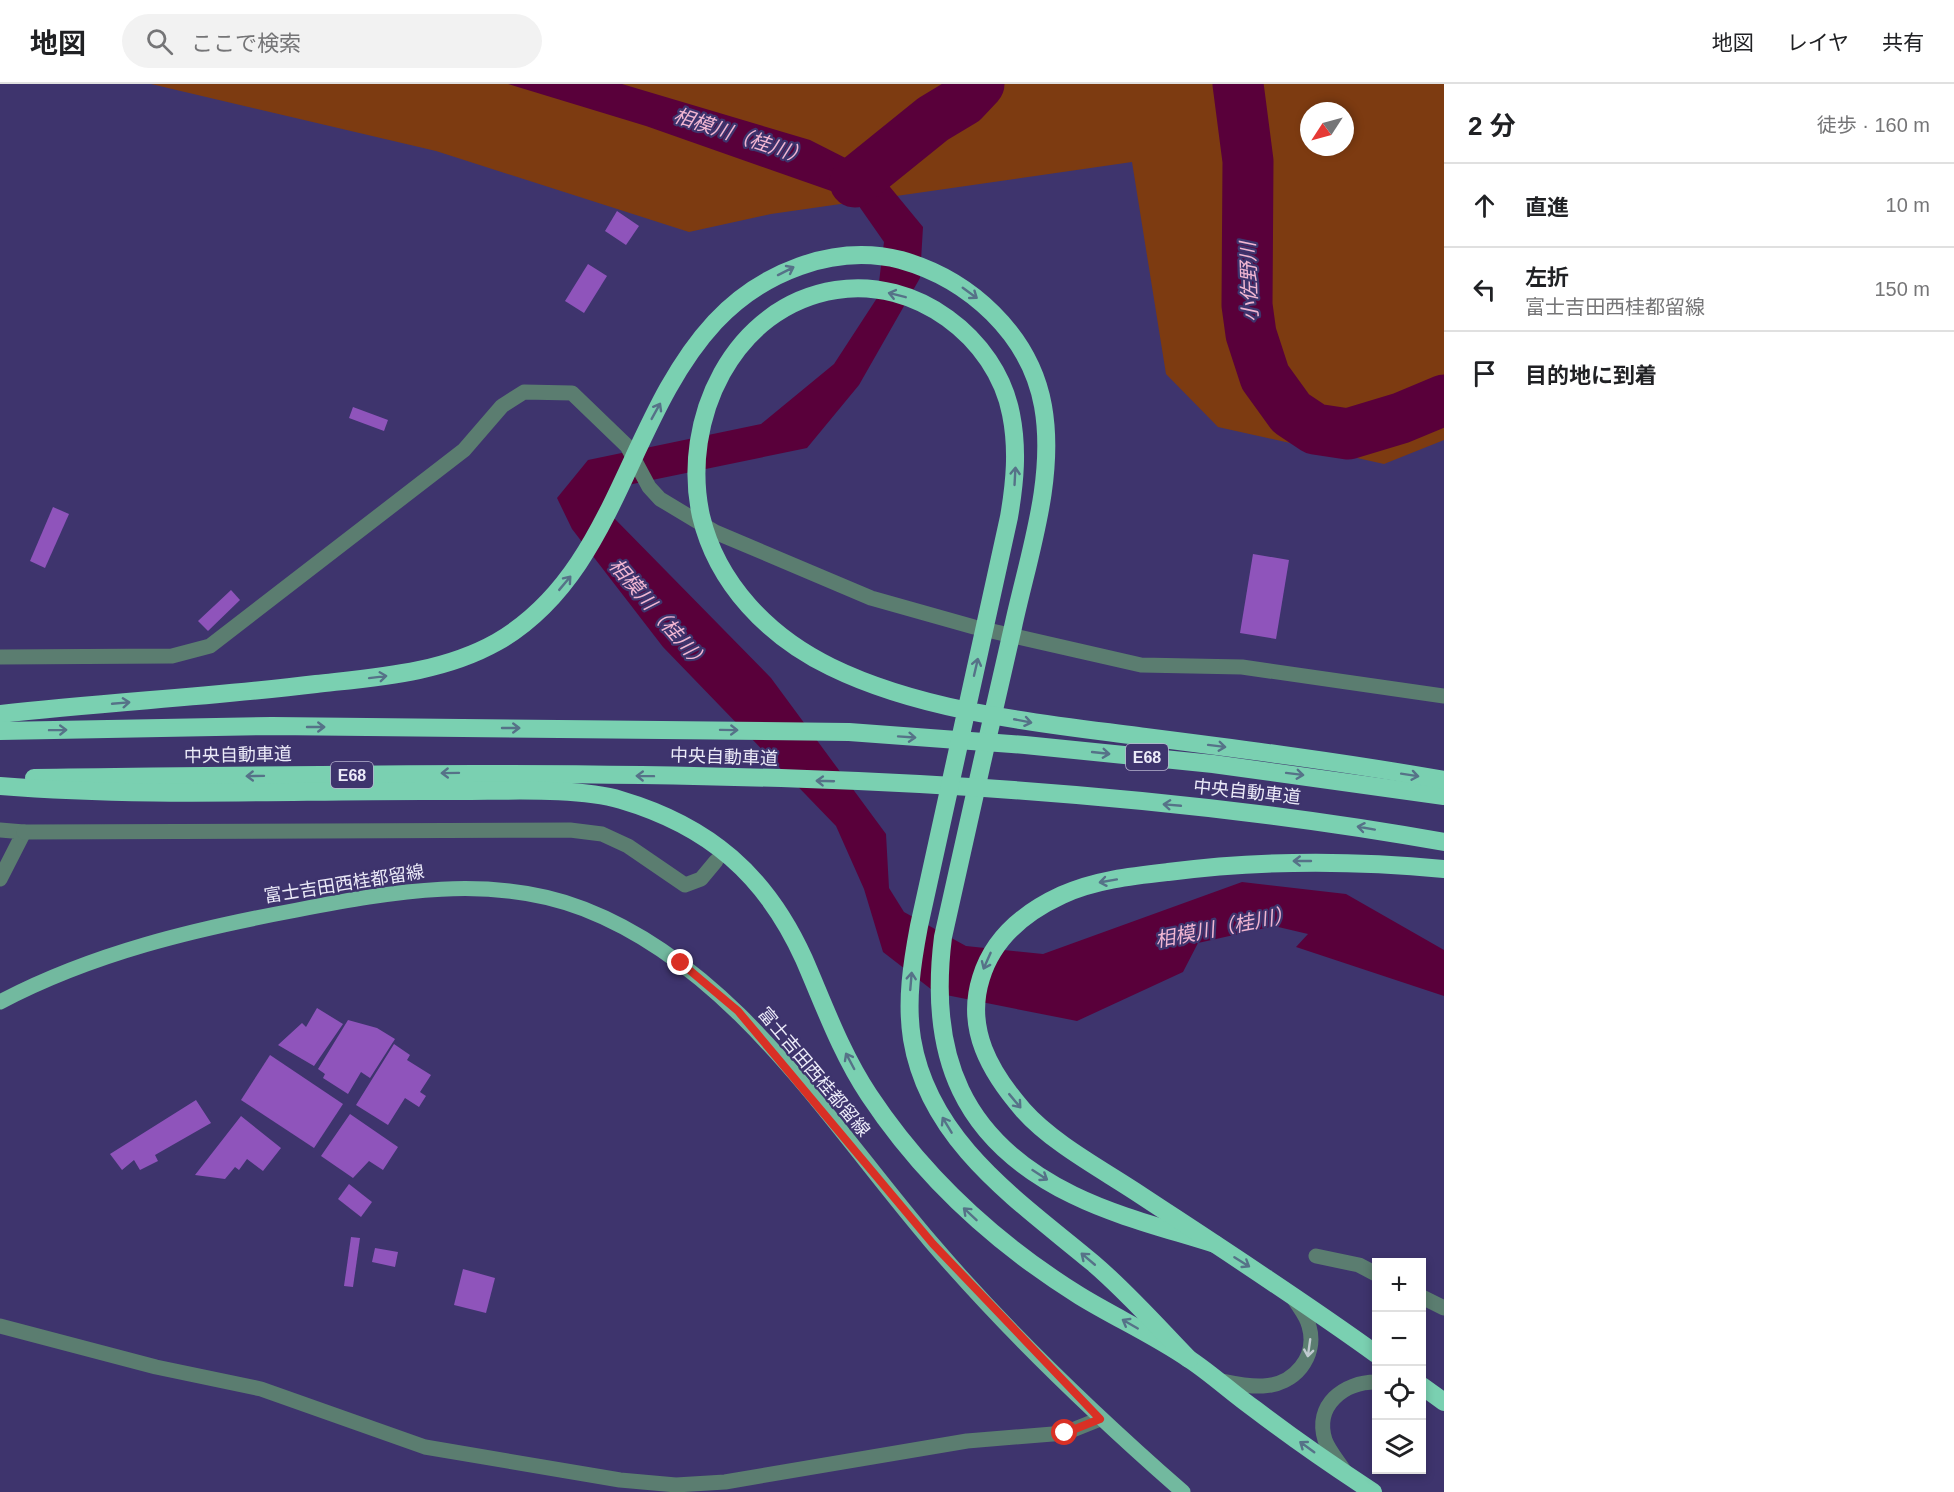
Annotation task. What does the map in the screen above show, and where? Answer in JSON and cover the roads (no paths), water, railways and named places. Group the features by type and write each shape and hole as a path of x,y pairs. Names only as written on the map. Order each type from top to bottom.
{"highway":[{"path":"0,714 285,688 396,674 436,666 472,654 524,625 554,596 593,542 651,420 679,370 717,320 742,298 796,266 830,258 858,255 888,257 921,266 954,282 984,303 1009,331 1030,367 1043,403 1046,439 1038,513 943,937 938,986 945,1048 954,1078 969,1108 991,1135 1016,1158 1072,1194 1091,1203 1215,1244"},
{"path":"1373,1492 1190,1359 1098,1268 1004,1189 954,1137 936,1107 912,1040 910,990 913,960 1009,517 1016,477 1011,412 1002,384 988,359 946,316 921,302 865,289 838,290 811,296 787,308 766,321 730,357 709,399 701,422 696,478 705,534 733,587 754,613 800,650 865,681 911,696 1027,722 1243,749 1444,780"},
{"name":"中央自動車道","path":"0,731 272,726 849,732 1025,745 1213,764 1444,796"},
{"name":"中央自動車道","path":"0,778 510,773 884,783 1209,809 1344,824 1444,842"},
{"path":"0,786 83,792 367,790 571,793 616,798 684,824 717,844 765,890 802,955 833,1028 868,1093 918,1161 947,1193 1003,1244 1034,1266 1082,1297 1190,1359"},
{"path":"1372,1351 1044,1129 1009,1093 984,1052 976,1028 975,1005 986,962 995,945 1024,917 1062,895 1092,884 1210,867 1295,861 1374,862 1444,869"},
{"path":"1426,1390 1444,1402"}],"main road":[{"name":"富士吉田西桂都留線","path":"0,1002 32,985 123,951 271,914 351,900 432,889 467,889 520,893 581,908 639,934 681,963 738,1011 933,1244 1100,1419 1183,1492"}],"street":[{"path":"0,657 172,656 210,646 464,450 502,406 524,392 572,393 627,446 649,487 660,498 715,532 871,598 974,627 1141,665 1242,668 1444,696"},
{"path":"0,830 24,832 570,830 602,834 628,846 685,885 701,879 716,861"},
{"path":"0,879 24,832"},
{"path":"1316,1256 1359,1265 1372,1272"},
{"path":"1217,1380 1264,1387 1285,1382 1302,1368 1311,1352 1309,1326 1292,1295"},
{"path":"1426,1299 1444,1308"},
{"path":"0,1326 156,1367 261,1389 424,1448 620,1480 676,1485 725,1482 967,1441 1065,1433 1100,1419"},
{"path":"1346,1474 1326,1442 1322,1420 1331,1400 1346,1388 1372,1383"}],"water":[{"name":"相模川（桂川）","path":"508,84 622,84 810,140 881,176 923,227 920,278 859,385 807,448 623,486 613,517 771,678 886,834 889,888 904,912 966,946 1043,954 1242,882 1346,894 1444,950 1444,996 1296,947 1308,934 1274,926 1198,943 1183,972 1077,1021 936,993 883,952 864,889 836,826 663,647 572,529 557,498 588,460 761,424 834,364 877,298 884,242 854,199 646,126"}],"waterway":[{"name":"小佐野川","path":"855,182 933,119 963,101 979,84"},
{"name":"小佐野川","path":"1238,84 1248,161 1247,305 1251,334 1265,377 1291,413 1315,429 1348,434 1401,418 1444,400"}]}
